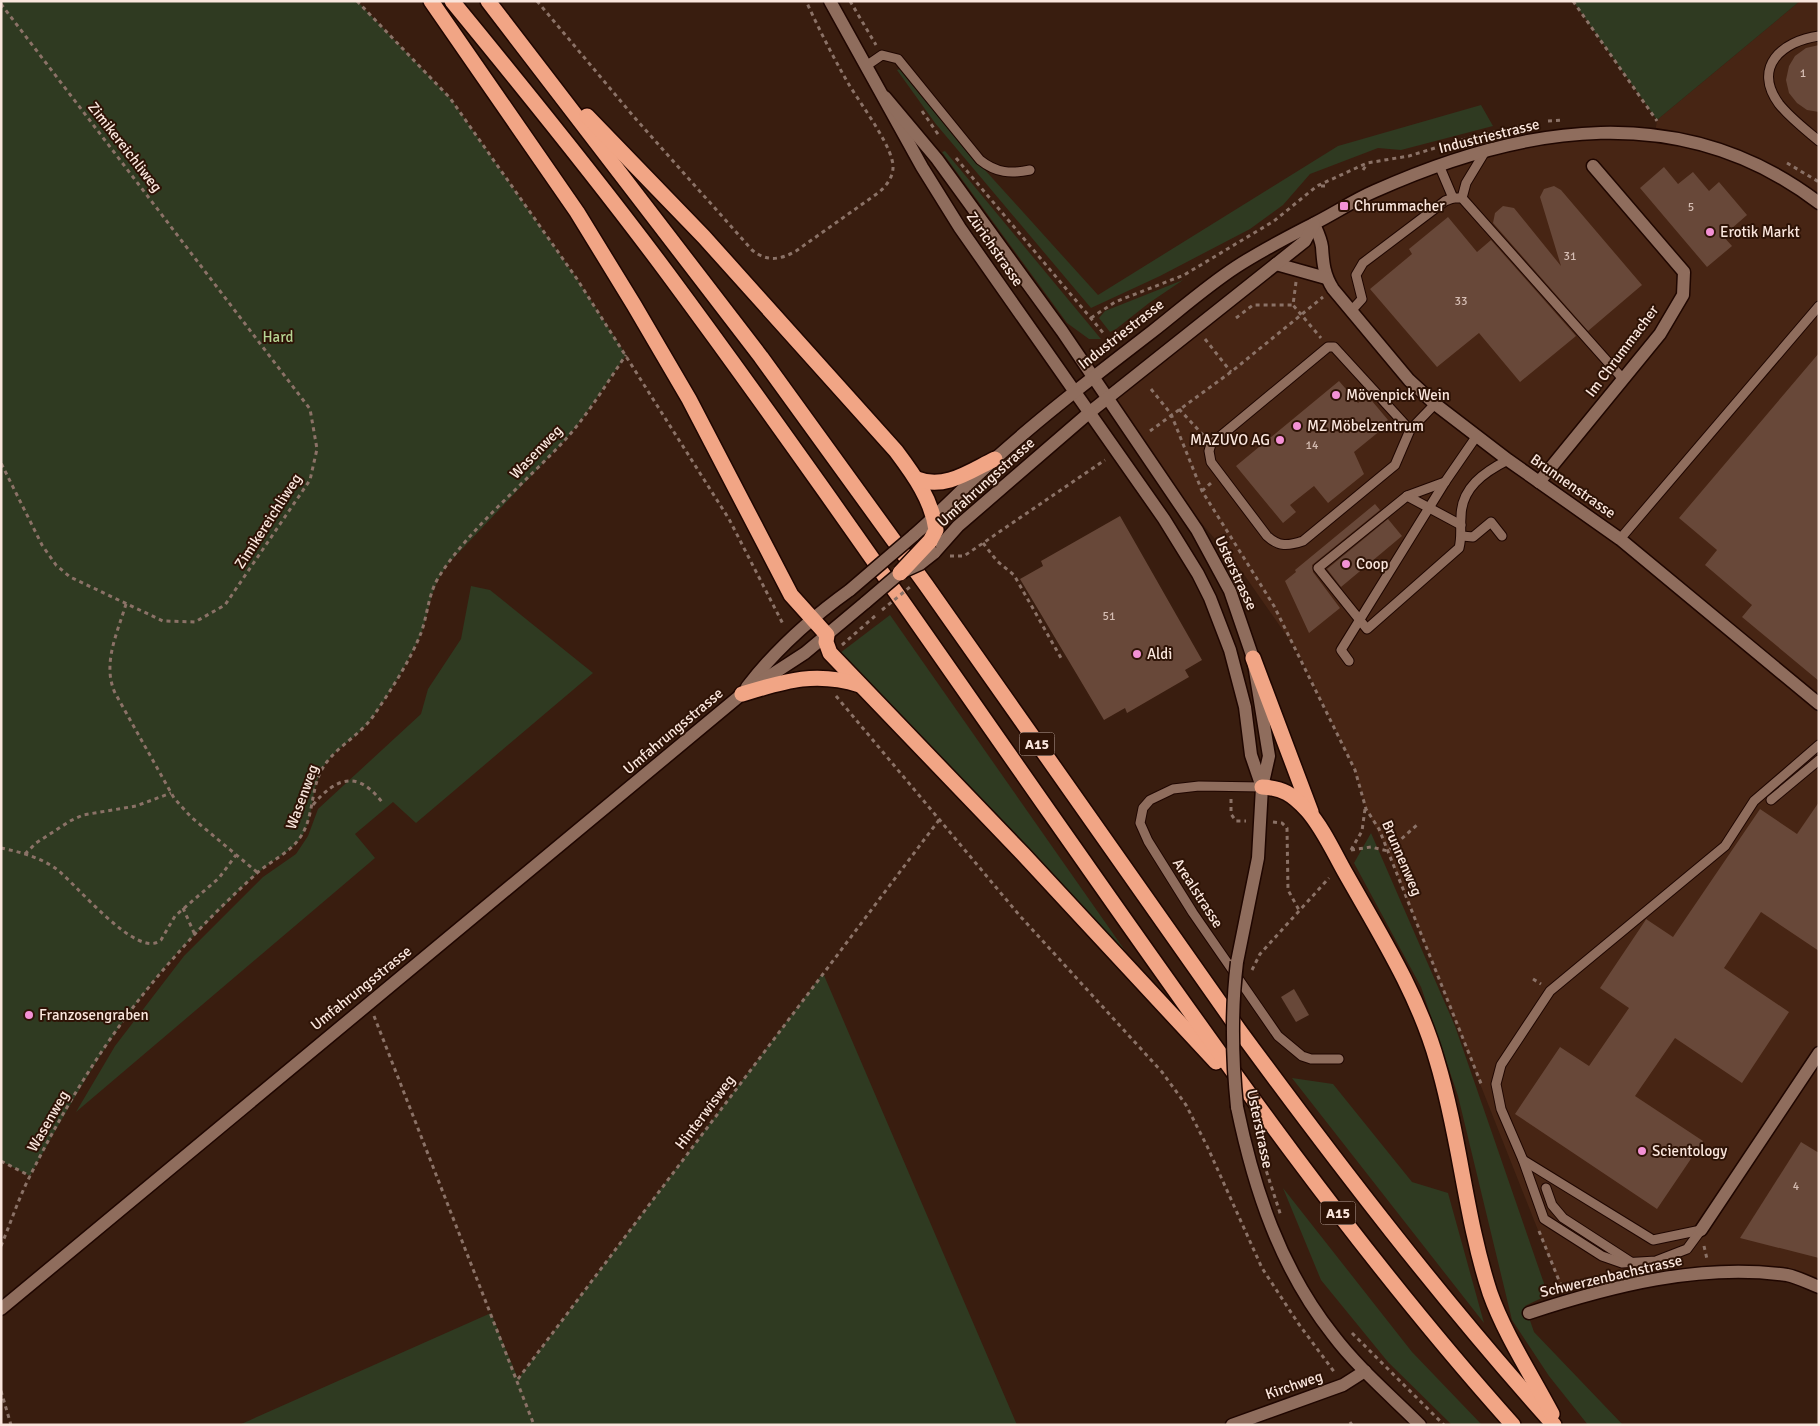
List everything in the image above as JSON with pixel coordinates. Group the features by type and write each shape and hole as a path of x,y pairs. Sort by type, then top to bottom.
{"highway":[{"path":"431,1 577,212 634,305 690,400 791,595 828,635 826,642 830,653 1030,861 1255,1104"},
{"name":"A15","path":"452,1 573,150 669,276 906,605 1255,1104 1380,1268 1513,1425"},
{"name":"A15","path":"488,1 528,56 690,261 767,365 926,585 1233,1022 1290,1099 1426,1276 1482,1344 1554,1425"},
{"path":"528,56 704,237 896,451 917,479 934,517 936,551 900,573"},
{"path":"917,479 930,483 942,483 995,459"},
{"path":"1253,658 1313,818 1388,949 1427,1028 1442,1078 1476,1241 1491,1294 1507,1332 1558,1425"},
{"path":"742,694 787,681 810,677 836,679 861,685"},
{"path":"1262,787 1278,788 1285,791 1313,818"}],"main road":[{"name":"Zürichstrasse","path":"830,1 922,167 960,228 1090,412"},
{"name":"Zürichstrasse","path":"884,97 937,159 1062,331 1106,399"},
{"name":"Industriestrasse","path":"1075,391 1234,268 1298,229 1314,224 1375,191 1439,165 1486,150 1547,137 1610,132 1656,134 1708,145 1740,156 1794,186 1819,203"},
{"name":"Im Chrummacher","path":"1539,482 1660,334 1683,295 1684,272 1593,166"},
{"name":"Industriestrasse","path":"1106,399 1305,241 1314,224"},
{"name":"Brunnenstrasse","path":"1314,224 1322,245 1321,258 1326,278 1333,289 1409,380 1476,437 1620,539 1819,704"},
{"path":"1276,264 1326,278"},
{"name":"Umfahrungsstrasse","path":"742,694 765,663 813,617 850,590 913,536 995,459 1075,391"},
{"name":"Umfahrungsstrasse","path":"936,551 958,526 1106,399"},
{"name":"Usterstrasse","path":"1106,399 1197,530 1215,561 1235,603 1253,658 1269,756 1262,787 1258,858 1237,962 1232,1022 1237,1107 1251,1168 1270,1225 1288,1265 1315,1311 1365,1371 1420,1425"},
{"name":"Usterstrasse","path":"1090,412 1181,545 1210,598 1237,672 1245,707 1251,755 1262,787"},
{"name":"Umfahrungsstrasse","path":"1,1309 369,1001 581,829 742,694 805,653 900,573"},
{"path":"1701,1230 1819,1053"},
{"name":"Schwerzenbachstrasse","path":"1529,1313 1566,1300 1660,1278 1709,1272 1788,1275 1819,1286"},
{"name":"Kirchweg","path":"1232,1425 1343,1385 1365,1371"}],"lane":[{"path":"1819,36 1792,43 1773,60 1769,70 1771,88 1780,106 1819,141"},
{"path":"866,66 882,56 898,59 984,163 998,171 1030,170"},
{"path":"1351,311 1362,299 1356,275 1363,263 1445,201 1458,198 1486,150"},
{"path":"1439,165 1458,198 1623,379"},
{"path":"1620,539 1819,306"},
{"path":"1410,430 1334,347 1328,346 1212,444 1209,451 1211,462 1267,536 1275,543 1284,545 1303,540 1395,465 1410,430 1435,404"},
{"path":"1349,661 1341,650 1445,482 1476,437"},
{"path":"1445,482 1407,496 1318,568 1367,629 1459,548 1462,536 1462,507 1467,493 1476,480 1488,470 1508,460"},
{"path":"1407,496 1461,525"},
{"path":"1462,536 1473,537 1490,522 1502,536"},
{"path":"1701,1230 1687,1248 1656,1261 1633,1264 1622,1263 1602,1256 1544,1219 1523,1160 1501,1109 1496,1084 1501,1065 1550,991 1725,846 1754,801 1819,745"},
{"path":"1771,800 1819,760"},
{"name":"Arealstrasse","path":"1262,787 1199,786 1173,788 1150,800 1143,808 1140,823 1148,841 1193,913 1278,1036 1302,1056 1311,1059 1339,1058"},
{"path":"1523,1160 1653,1240 1701,1230"},
{"path":"1546,1188 1552,1205 1563,1218 1633,1264"}],"path":[{"path":"357,1 450,98 577,279 729,520 790,639"},
{"path":"537,1 634,117 752,250 770,259 784,258 796,252 871,199 884,188 893,171 892,160 887,148 847,82 806,1"},
{"path":"1573,1 1657,120 1656,134"},
{"name":"Zimikereichliweg","path":"1,4 310,409 316,449 310,480 225,605 195,622 163,621 82,584 56,565 42,545 1,463"},
{"path":"1091,318 1115,302 1184,275 1274,221 1317,186 1367,163 1363,170"},
{"path":"1317,186 1329,186"},
{"path":"1044,262 1105,335"},
{"path":"1150,431 1230,372 1333,289"},
{"path":"1236,318 1253,305 1293,305"},
{"path":"1301,314 1328,346"},
{"path":"1196,327 1230,372"},
{"name":"Wasenweg","path":"1,1246 30,1176 68,1108 106,1046 140,998 178,951 258,873 294,847 306,827 313,805 316,784 325,764 367,724 414,648 439,576 456,552 571,433 626,356"},
{"name":"Brunnenweg","path":"1151,389 1171,414 1202,491 1274,606 1355,770 1366,809 1379,829 1485,1092"},
{"path":"1180,409 1212,444"},
{"path":"936,551 950,556 964,556 1105,460"},
{"path":"1202,491 1212,482"},
{"path":"983,543 997,561 1014,575 1061,658"},
{"path":"126,604 109,661 110,681 171,793 191,817 258,873"},
{"path":"833,693 1020,916 1162,1072 1186,1106 1207,1146 1262,1268 1343,1385"},
{"path":"313,805 331,787 344,781 356,781 366,784 373,789 382,802"},
{"path":"25,854 36,842 83,815 136,806 171,793"},
{"path":"1366,809 1362,832 1351,850 1371,847 1388,851 1418,824"},
{"name":"Hinterwisweg","path":"518,1380 939,820"},
{"path":"1282,823 1287,828 1288,890 1299,910"},
{"path":"1,848 25,854 56,869 110,920 138,940 149,943 158,942 167,925 183,908 219,878 236,855"},
{"path":"1251,973 1260,954 1329,878"},
{"path":"183,908 195,935"},
{"path":"369,1001 385,1049 518,1380 534,1425"},
{"name":"Usterstrasse","path":"1255,1104 1259,1144 1282,1216"},
{"path":"1,1161 30,1176"},
{"path":"1538,1230 1566,1300"},
{"path":"1701,1230 1709,1272"},
{"path":"1346,1327 1444,1425"},
{"path":"1,1391 11,1425"}],"shaded area":[{"path":"1800,1 1819,1 1819,1287 1788,1275 1709,1271 1566,1301 1388,851 1366,809 1355,770 1298,652 1238,566 1156,470 1106,399 1220,308 1314,224 1344,206 1502,146 1655,134 1657,120"}],"green space":[{"name":"Hard","path":"1,1 357,1 450,98 577,279 626,355 583,418 564,441 448,564 437,582 417,644 390,692 363,729 336,752 324,766 317,782 308,823 300,839 249,881 183,946 156,978 98,1060 30,1176 1,1161"},
{"path":"1573,1 1800,1 1657,120"},
{"path":"902,68 984,169 1098,295 1338,146 1481,105 1493,126 1401,150 1378,148 1310,174 1283,205 1250,229 1160,276 1091,308 935,123 897,70"},
{"path":"945,151 1101,339 1089,339 1067,323 942,152"},
{"path":"1183,280 1110,332 1099,318 1105,311"},
{"path":"471,586 490,590 593,673 416,823 393,802 355,834 375,858 76,1112 115,1046 184,956 263,877 296,854 308,836 318,809 421,714 428,689 461,639"},
{"path":"890,615 1126,952 840,653"},
{"path":"1371,833 1455,1026 1548,1295 1525,1306 1534,1332 1623,1425 1588,1425 1549,1376 1512,1320 1458,1096 1421,987 1354,863"},
{"path":"823,973 1017,1425 239,1425 491,1313 518,1379"},
{"path":"1292,1078 1333,1084 1412,1182 1448,1193 1484,1323"},
{"path":"1283,1188 1412,1352 1482,1425 1452,1425 1388,1362 1321,1280"}],"building":[{"path":"1819,45 1819,112 1807,110 1797,103 1789,93 1786,80 1789,66 1795,56 1806,48"},
{"path":"1664,167 1678,184 1693,172 1709,191 1719,182 1747,215 1723,236 1732,246 1707,267 1640,188"},
{"path":"1554,186 1561,190 1642,285 1588,331 1493,223 1495,213 1503,206 1514,208 1561,266 1540,197 1544,189"},
{"path":"1448,217 1477,252 1491,240 1576,336 1520,382 1479,333 1437,367 1370,289 1412,254 1409,249"},
{"path":"1819,353 1819,681 1742,617 1752,605 1705,565 1717,550 1679,518"},
{"path":"1339,381 1358,403 1367,395 1388,420 1379,428 1381,430 1354,452 1364,474 1328,503 1314,486 1290,505 1296,512 1283,523 1236,466"},
{"path":"1375,504 1380,510 1312,565 1313,572 1340,608 1309,633 1285,581 1296,572 1295,570"},
{"path":"1120,516 1202,660 1185,670 1189,677 1127,713 1125,708 1104,720 1020,579 1043,566 1041,561"},
{"path":"1388,519 1402,536 1341,587 1327,569"},
{"path":"1819,802 1819,951 1761,912 1724,968 1789,1012 1742,1083 1675,1038 1635,1096 1703,1141 1657,1209 1515,1114 1560,1047 1589,1066 1629,1008 1600,988 1646,919 1673,937 1760,809 1797,834"},
{"path":"1294,989 1309,1015 1296,1022 1281,997"},
{"path":"1801,1142 1819,1153 1819,1258 1740,1238"}],"place":[{"name":"Chrummacher","path":"1344,206"},
{"name":"Erotik Markt","path":"1710,232"},
{"name":"Mövenpick Wein","path":"1336,395"},
{"name":"MZ Möbelzentrum","path":"1297,426"},
{"name":"MAZUVO AG","path":"1280,440"},
{"name":"Coop","path":"1346,564"},
{"name":"Aldi","path":"1137,654"},
{"name":"Franzosengraben","path":"29,1015"},
{"name":"Scientology","path":"1642,1151"}]}
